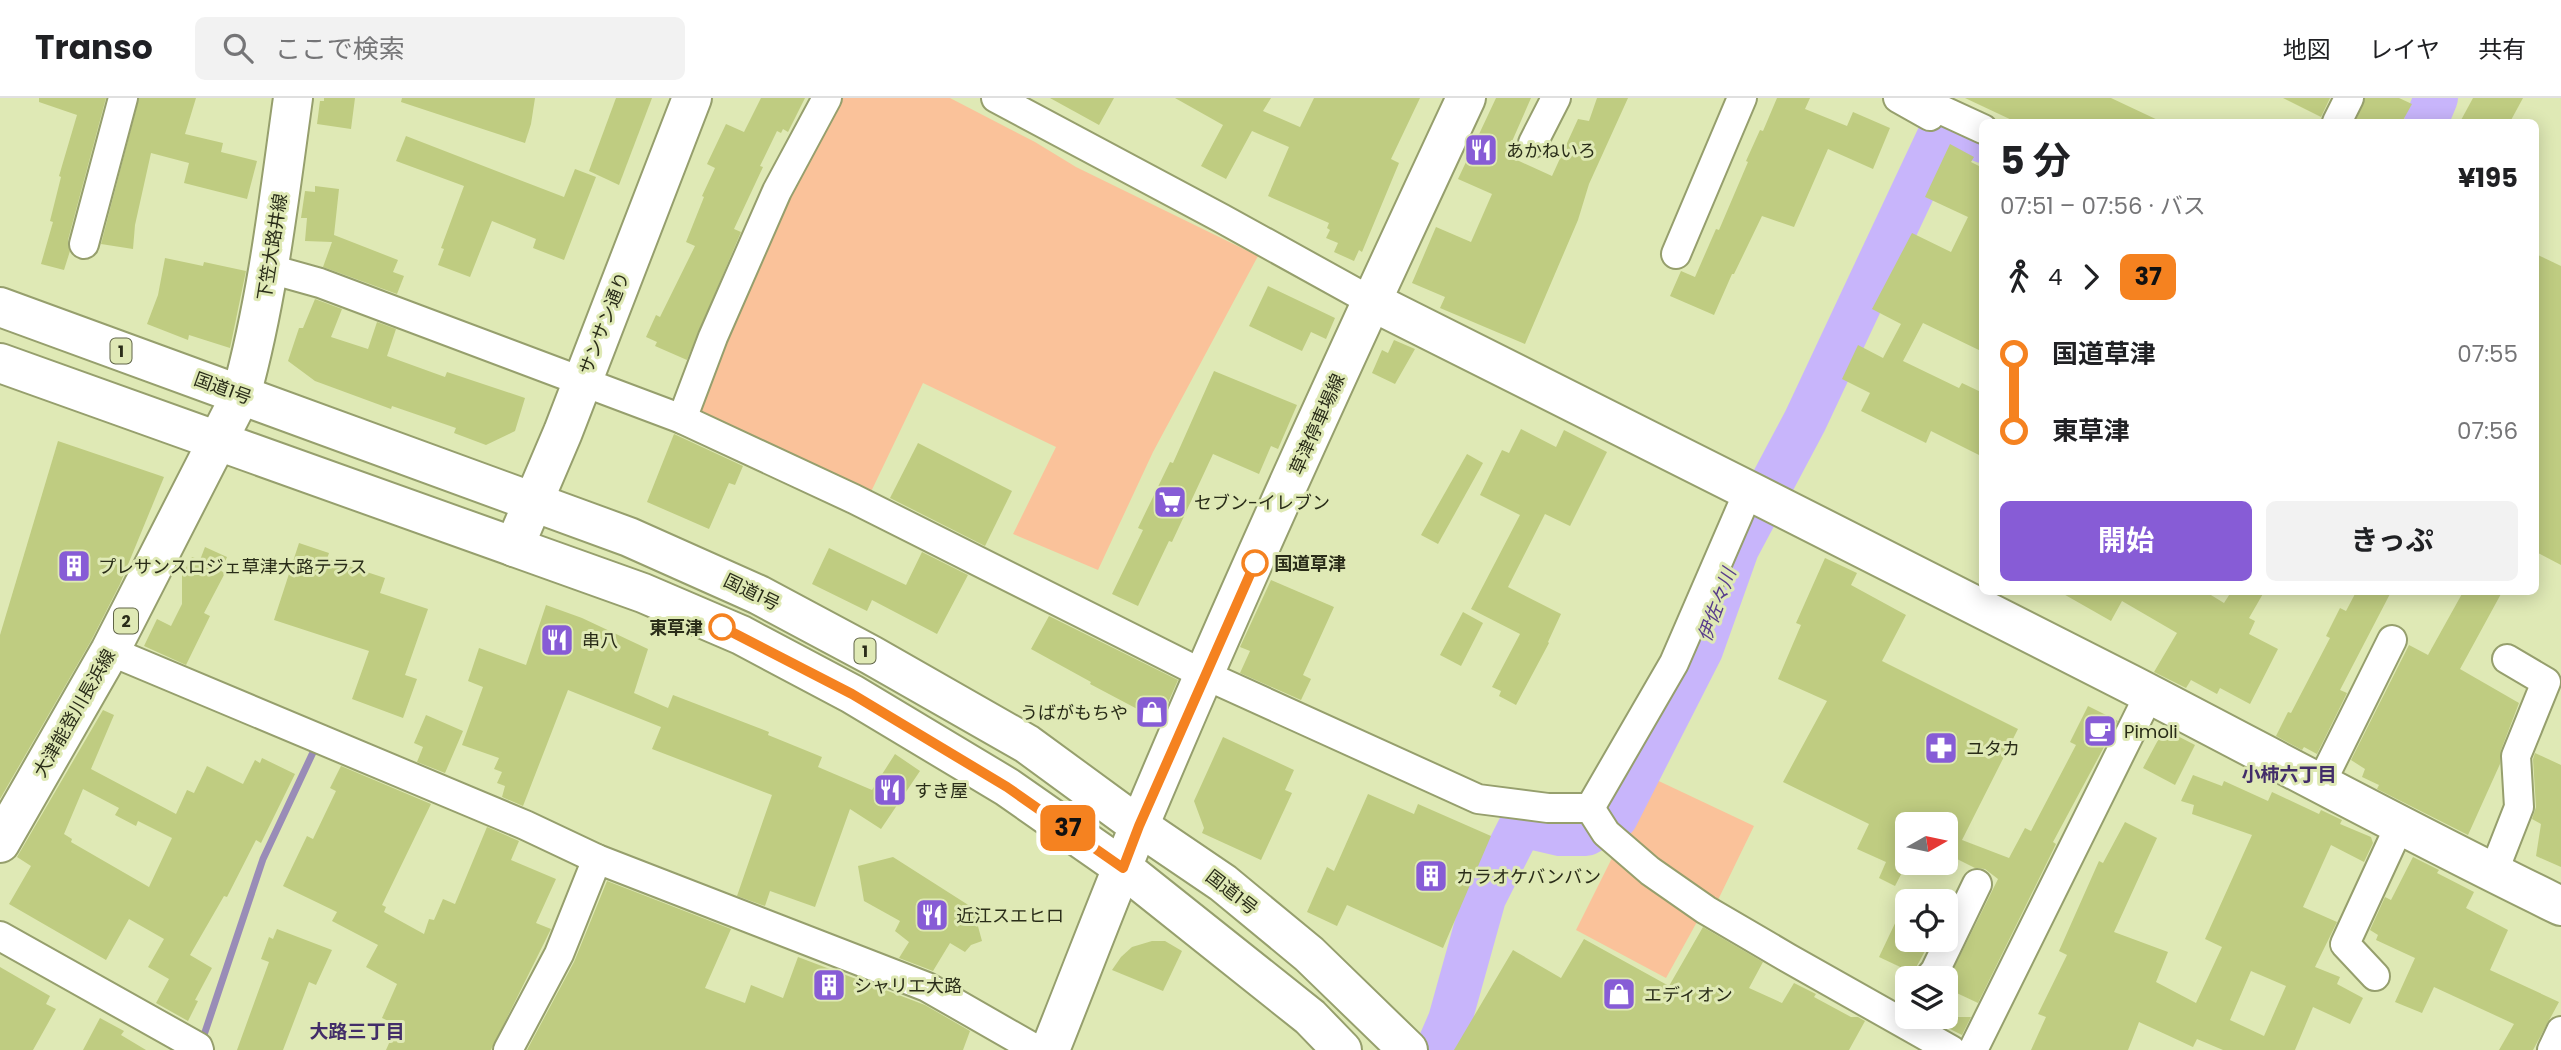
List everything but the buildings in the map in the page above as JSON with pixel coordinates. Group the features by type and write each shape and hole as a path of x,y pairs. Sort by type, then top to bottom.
{"main road":[{"name":"下笠大路井線","path":"241,395 257,337 270,270 293,98"},
{"name":"サンサン通り","path":"514,547 563,432 692,98"},
{"name":"草津停車場線","path":"1050,1050 1139,826 1205,674 1371,301 1466,98"},
{"path":"1371,301 1759,495 2399,827 2561,906"},
{"name":"国道1号","path":"0,307 629,537 759,594 1027,744 1223,883 1298,945 1408,1050"},
{"path":"0,363 643,593 741,635 852,694 1007,787 1123,868 1310,1017 1342,1050"},
{"name":"大津能登川長浜線","path":"0,843 110,651 241,395"}],"street":[{"path":"84,244 123,98"},
{"path":"682,419 713,337 777,191 827,98"},
{"path":"996,98 1371,301"},
{"path":"1533,143 1556,98"},
{"path":"1676,254 1742,98"},
{"path":"1898,98 1930,116 1933,106 1979,127"},
{"path":"2338,119 2349,98"},
{"path":"270,270 320,283 682,419 855,499 1205,674 1478,799 1548,808 1591,809"},
{"path":"1591,809 1674,663 1759,495"},
{"path":"2320,785 2392,640"},
{"path":"110,651 525,825 597,859 927,987 1037,1050"},
{"path":"2491,872 2519,807 2516,756 2546,682 2507,659"},
{"path":"1973,1050 2149,695"},
{"path":"1591,809 1606,833 1650,871 1706,910 1788,958 1895,1008"},
{"path":"2375,976 2345,944 2399,827"},
{"path":"508,1050 559,954 597,859"},
{"path":"1937,966 1978,884"},
{"path":"0,936 198,1047 199,1050"},
{"path":"1925,1029 1951,1050"},
{"path":"2552,1050 2561,1031"}],"shaded area":[{"path":"838,98 950,98 1035,142 1076,167 1258,256 1153,452 1098,570 1013,534 1056,447 923,383 868,498 693,413 740,297"},
{"path":"1646,775 1754,826 1716,904 1616,827 1627,813"},
{"path":"1613,856 1698,920 1666,978 1576,930"}],"waterway":[{"name":"伊佐々川","path":"2427,119 2436,98"},
{"name":"伊佐々川","path":"1437,1050 1450,1020 1484,898 1521,825 1560,834 1586,834 1616,817 1701,650 1737,549 1805,421 1945,123 1979,139"},
{"path":"204,1035 263,859 316,746"}],"bus line":[{"name":"37","path":"722,627 852,694 1007,787 1123,868 1255,563"}],"place":[{"name":"あかねいろ","path":"1481,150"},
{"name":"セブン-イレブン","path":"1170,502"},
{"name":"国道草津","path":"1255,563"},
{"name":"プレサンスロジェ草津大路テラス","path":"74,566"},
{"name":"東草津","path":"722,627"},
{"name":"串八","path":"557,640"},
{"name":"うばがもちや","path":"1152,712"},
{"name":"Pimoli","path":"2100,731"},
{"name":"ユタカ","path":"1941,748"},
{"name":"すき屋","path":"890,790"},
{"name":"カラオケバンバン","path":"1431,876"},
{"name":"近江スエヒロ","path":"932,915"},
{"name":"シャリエ大路","path":"829,985"},
{"name":"エディオン","path":"1619,994"}],"district":[{"name":"小柿六丁目","path":"2289,774"},
{"name":"大路三丁目","path":"357,1031"}]}
